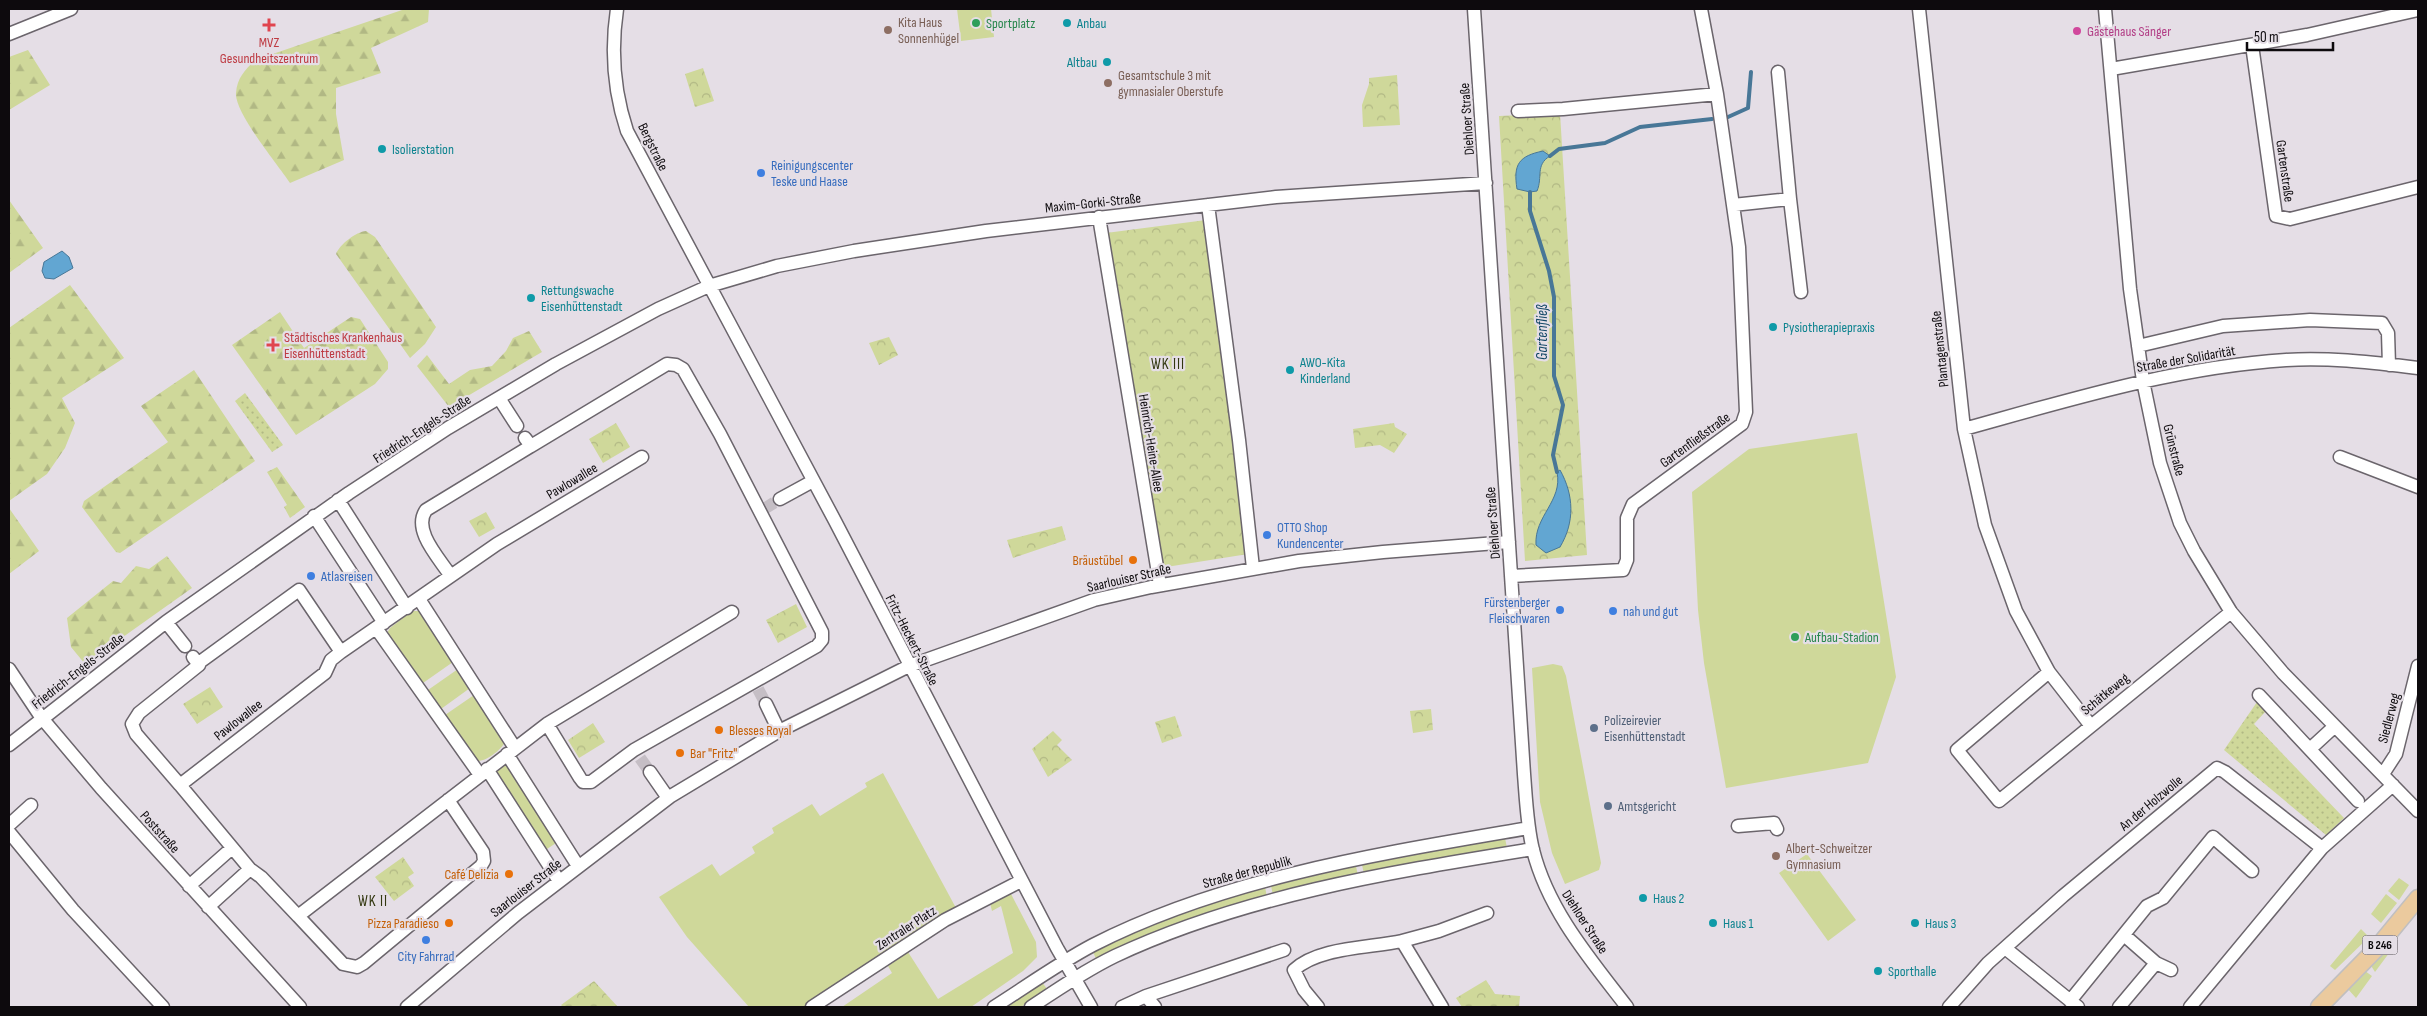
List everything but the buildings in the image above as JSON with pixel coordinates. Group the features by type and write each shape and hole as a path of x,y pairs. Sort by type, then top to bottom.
{"main road":[{"name":"B 246","path":"2319,1007 2386,939 2418,898"},
{"name":"B 246","path":"2328,1007 2338,988"}],"street":[{"path":"9,34 71,9"},
{"name":"Bergstraße","path":"617,9 614,37 615,68 622,116 645,166 709,286"},
{"name":"Diehloer Straße","path":"1474,9 1529,828 1542,878 1557,910 1627,1007"},
{"name":"Gartenfließstraße","path":"1511,576 1622,570 1627,560 1627,518 1633,504 1742,424 1746,412 1739,246 1717,94 1701,9"},
{"name":"Plantagenstraße","path":"1919,9 1964,429 1985,525 2016,610 2049,672 2091,726"},
{"name":"Grünstraße","path":"2105,9 2130,289 2142,381 2160,463 2180,523 2194,551 2231,612 2283,672 2418,811"},
{"path":"2111,69 2252,45 2418,10"},
{"name":"Gartenstraße","path":"2252,45 2276,216 2290,219 2418,187"},
{"path":"1778,72 1801,292"},
{"path":"1518,111 1564,109 1717,94"},
{"name":"Maxim-Gorki-Straße","path":"709,286 777,266 854,251 986,230 1276,197 1486,183"},
{"path":"1733,206 1790,199"},
{"path":"1208,205 1239,440 1253,568"},
{"name":"Heinrich-Heine-Allee","path":"1099,217 1160,585"},
{"name":"Friedrich-Engels-Straße","path":"9,745 41,717 166,622 338,500 499,398 594,343 682,297 709,286"},
{"name":"Fritz-Heckert-Straße","path":"709,286 813,481 1021,881 1091,1007"},
{"path":"2138,346 2222,326 2310,320 2382,323 2388,333 2389,365"},
{"name":"Straße der Solidarität","path":"1964,429 2142,381 2213,368 2287,359 2357,361 2418,368"},
{"path":"450,575 421,529 423,514 528,442 659,368 667,364 676,365 689,376 762,510 819,624 822,640 756,684 596,780 586,783 580,778 547,724"},
{"path":"499,398 517,426"},
{"name":"Pawlowallee","path":"180,785 324,673 331,660 341,652 407,608 450,575 505,539 642,457"},
{"path":"2340,457 2418,487"},
{"path":"780,499 813,481"},
{"path":"338,500 407,608"},
{"path":"314,516 380,626 559,881"},
{"name":"Saarlouiser Straße","path":"407,1007 463,958 559,881 668,798 721,764 779,731 908,666 1094,600 1160,585 1253,568 1383,552 1509,542"},
{"path":"341,652 299,590 200,662 196,661 138,713 132,724 136,734 250,869 261,877 343,964 357,966 364,963 481,866 484,861 483,852 448,800"},
{"path":"419,599 578,866"},
{"path":"298,916 547,724 732,612"},
{"name":"Schätkeweg","path":"2049,672 1957,750 1999,801 2231,612"},
{"path":"166,622 185,646"},
{"name":"Siedlerweg","path":"2383,774 2396,754 2418,666"},
{"name":"Poststraße","path":"9,669 41,717 292,1005"},
{"path":"2259,694 2358,801"},
{"path":"766,704 779,731"},
{"path":"2310,750 2335,726"},
{"name":"An der Holzwolle","path":"1949,1007 1988,962 2217,768 2225,772 2322,848"},
{"path":"650,772 668,798"},
{"path":"2190,1007 2322,848 2393,785"},
{"path":"9,825 31,805"},
{"path":"1738,826 1774,823 1777,829"},
{"name":"Straße der Republik","path":"994,1007 1064,961 1155,917 1266,881 1358,860 1529,828"},
{"path":"9,832 73,910 163,1007"},
{"path":"2005,948 2074,1004 2147,906 2163,898 2213,837 2252,871"},
{"path":"189,886 232,848"},
{"path":"1031,1007 1074,978 1114,957 1156,938 1210,918 1367,879 1533,849"},
{"path":"208,907 250,869"},
{"name":"Zentraler Platz","path":"812,1007 952,916 1021,881"},
{"path":"1318,1007 1304,990 1294,970 1304,961 1330,954 1402,941 1439,931 1487,913"},
{"path":"2124,935 2156,963 2171,970"},
{"path":"1402,941 1442,1007"},
{"path":"1122,1007 1146,996 1284,950"},
{"path":"2120,1007 2156,963"},
{"path":"1146,996 1155,1007"}],"green space":[{"path":"405,9 429,9 428,22 371,48 381,73 336,88 336,114 344,160 290,183 249,125 237,102 236,93 242,75 255,60"},
{"name":"Sportplatz","path":"957,9 991,9 994,37 961,41"},
{"path":"28,50 50,85 9,110 9,57"},
{"path":"703,68 714,101 695,107 685,74"},
{"path":"1397,75 1400,125 1363,127 1362,105 1369,84 1369,78"},
{"path":"1560,113 1587,555 1525,561 1499,116"},
{"path":"9,200 43,248 9,273"},
{"path":"1206,220 1248,554 1160,568 1106,233"},
{"path":"366,231 375,237 436,327 425,344 410,358 336,254 349,239"},
{"path":"70,285 124,358 62,398 75,423 65,448 47,474 9,501 9,328"},
{"path":"280,312 304,348 351,317 360,319 388,362 388,369 375,384 296,435 232,345"},
{"path":"529,331 542,352 449,407 417,366 427,355 449,384 470,370 492,366 506,351 513,338"},
{"path":"889,337 898,355 879,365 869,343"},
{"path":"194,370 255,461 120,553 116,552 82,507 84,501 168,442 141,406"},
{"path":"245,393 283,445 272,452 235,401"},
{"path":"616,423 630,447 603,463 589,439"},
{"path":"1394,423 1395,427 1407,434 1394,453 1380,445 1355,448 1353,429"},
{"name":"Aufbau-Stadion","path":"1857,433 1896,677 1868,763 1726,788 1704,663 1698,610 1692,492 1749,449"},
{"path":"277,467 305,507 290,518 284,507 287,505 267,472"},
{"path":"9,508 39,551 9,574"},
{"path":"486,512 495,528 479,537 469,521"},
{"path":"1062,526 1066,540 1013,558 1007,540"},
{"path":"167,556 192,588 85,664 71,647 67,618 113,581 121,583 136,566 149,569"},
{"path":"796,604 807,627 778,643 766,620"},
{"path":"412,611 420,611 506,741 497,752 484,760 476,761 387,633 390,628","holes":["453,662 458,669 428,690 423,683","470,688 474,695 445,715 441,709"]},
{"path":"1553,664 1562,666 1566,676 1601,863 1599,870 1565,884 1552,853 1540,802 1532,668"},
{"path":"210,687 223,707 197,724 183,704"},
{"path":"2257,702 2266,711 2254,724 2344,818 2326,835 2224,750"},
{"path":"1431,709 1433,730 1413,733 1410,711"},
{"path":"1175,716 1182,736 1162,743 1155,722"},
{"path":"593,723 605,742 579,758 568,740"},
{"path":"1053,731 1062,740 1057,745 1072,760 1048,777 1032,749"},
{"path":"507,764 559,841 544,851 497,776 497,771"},
{"path":"883,773 956,908 803,1007 749,1007 687,937 659,897 712,864 720,876 755,853 752,847 774,833 772,828 812,804 820,816 867,787 865,783"},
{"path":"1505,838 1507,848 1364,874 1362,865"},
{"path":"1807,854 1856,920 1828,941 1779,873"},
{"path":"403,857 414,873 408,877 414,886 394,901 375,877"},
{"path":"1356,866 1358,876 1273,895 1271,886"},
{"path":"2399,878 2409,885 2399,900 2388,891"},
{"path":"1265,887 1267,897 1097,961 1093,952 1178,916"},
{"path":"1010,892 1036,942 1037,957 1023,971 971,1007 842,1007 892,973 888,966 908,952 938,999 1013,953 1001,906 992,911 990,903"},
{"path":"2386,894 2397,903 2381,923 2371,914"},
{"path":"2361,929 2369,937 2335,970 2330,966"},
{"path":"2395,937 2398,941 2375,972 2370,964"},
{"path":"2365,971 2372,976 2356,998 2347,988"},
{"path":"1486,980 1495,994 1520,996 1519,1007 1462,1007 1456,998"},
{"path":"594,981 618,1007 563,1007 561,1005"},
{"path":"1042,982 1047,989 1021,1007 1004,1007"}],"water":[{"path":"1543,151 1550,156 1542,163 1537,191 1530,192 1517,189 1516,173 1520,162 1528,156"},
{"path":"62,251 69,257 73,268 54,279 45,278 42,271 44,262"},
{"path":"1560,470 1568,489 1571,508 1570,518 1565,538 1560,547 1546,553 1536,545 1537,535 1539,525 1556,492 1557,472"}],"waterway":[{"name":"Gartenfließ","path":"1728,117 1748,108 1751,72"},
{"name":"Gartenfließ","path":"1550,156 1559,149 1605,143 1640,127 1712,119"},
{"name":"Gartenfließ","path":"1530,192 1530,211 1549,271 1554,297 1554,376 1563,405 1553,455 1557,472"}],"tunnel":[{"path":"764,509 780,499"},
{"path":"758,689 766,704"},
{"path":"640,758 650,772"}],"place":[{"name":"Sportplatz","path":"976,23"},
{"name":"Anbau","path":"1067,23"},
{"name":"MVZ Gesundheitszentrum","path":"269,25"},
{"name":"Kita Haus Sonnenhügel","path":"888,30"},
{"name":"Gästehaus Sänger","path":"2077,31"},
{"name":"Altbau","path":"1107,62"},
{"name":"Gesamtschule 3 mit gymnasialer Oberstufe","path":"1108,83"},
{"name":"Isolierstation","path":"382,149"},
{"name":"Reinigungscenter Teske und Haase","path":"761,173"},
{"name":"Rettungswache Eisenhüttenstadt","path":"531,298"},
{"name":"Pysiotherapiepraxis","path":"1773,327"},
{"name":"Städtisches Krankenhaus Eisenhüttenstadt","path":"273,345"},
{"name":"AWO-Kita Kinderland","path":"1290,370"},
{"name":"OTTO Shop Kundencenter","path":"1267,535"},
{"name":"Bräustübel","path":"1133,560"},
{"name":"Atlasreisen","path":"311,576"},
{"name":"Fürstenberger Fleischwaren","path":"1560,610"},
{"name":"nah und gut","path":"1613,611"},
{"name":"Aufbau-Stadion","path":"1795,637"},
{"name":"Polizeirevier Eisenhüttenstadt","path":"1594,728"},
{"name":"Blesses Royal","path":"719,730"},
{"name":"Bar \"Fritz\"","path":"680,753"},
{"name":"Amtsgericht","path":"1608,806"},
{"name":"Albert-Schweitzer Gymnasium","path":"1776,856"},
{"name":"Café Delizia","path":"509,874"},
{"name":"Haus 2","path":"1643,898"},
{"name":"Pizza Paradieso","path":"449,923"},
{"name":"Haus 1","path":"1713,923"},
{"name":"Haus 3","path":"1915,923"},
{"name":"City Fahrrad","path":"426,940"},
{"name":"Sporthalle","path":"1878,971"}],"district":[{"name":"WK III","path":"1168,364"},
{"name":"WK II","path":"373,901"}]}
